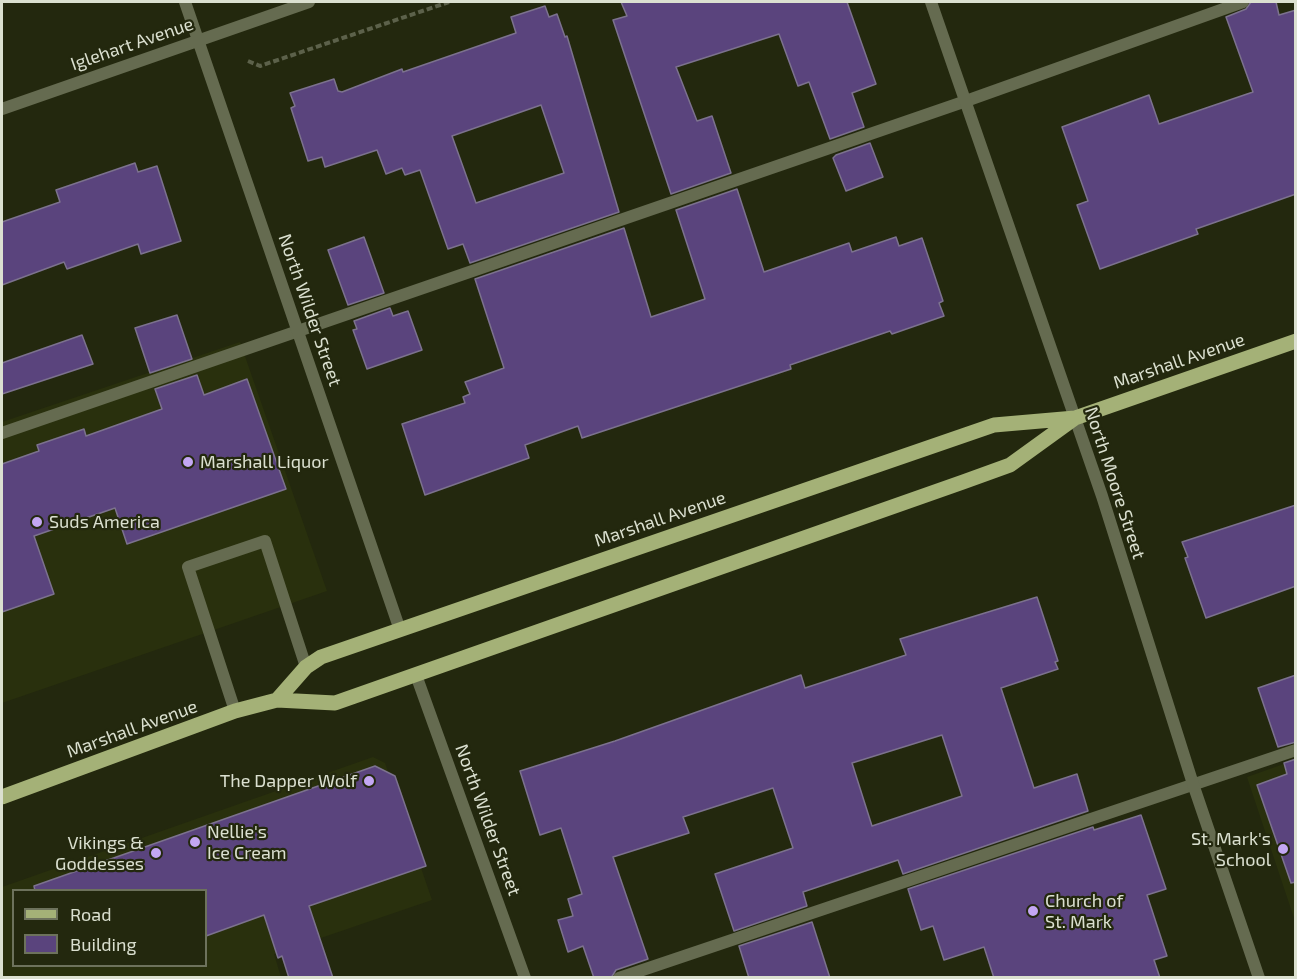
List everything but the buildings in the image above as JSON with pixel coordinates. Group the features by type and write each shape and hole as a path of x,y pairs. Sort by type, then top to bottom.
{"main road":[{"name":"Marshall Avenue","path":"277,700 306,667 321,657 994,424 1075,418 1296,341"},
{"name":"Marshall Avenue","path":"2,797 235,711 277,700 335,703 416,675 1010,465 1075,418"}],"street":[{"name":"North Wilder Street","path":"184,2 400,630"},
{"name":"Iglehart Avenue","path":"2,110 309,2"},
{"name":"North Moore Street","path":"931,2 1075,418 1193,784 1259,978"},
{"path":"2,433 966,101 1243,2"},
{"path":"235,711 188,567 265,541 306,667"},
{"name":"North Wilder Street","path":"416,675 525,978"},
{"path":"619,978 1296,750"}],"path":[{"path":"248,61 260,66 449,2"}],"shaded area":[{"path":"240,342 327,591 2,703 2,422"},
{"path":"373,757 385,763 432,900 274,954 281,977 2,978 2,887"},
{"name":"St. Mark's School","path":"1295,760 1295,921 1247,777"}],"place":[{"name":"Marshall Liquor","path":"188,462"},
{"name":"Suds America","path":"37,522"},
{"name":"The Dapper Wolf","path":"369,781"},
{"name":"Nellie's Ice Cream","path":"195,842"},
{"name":"St. Mark's School","path":"1283,849"},
{"name":"Vikings & Goddesses","path":"156,853"},
{"name":"Church of St. Mark","path":"1033,911"}]}
